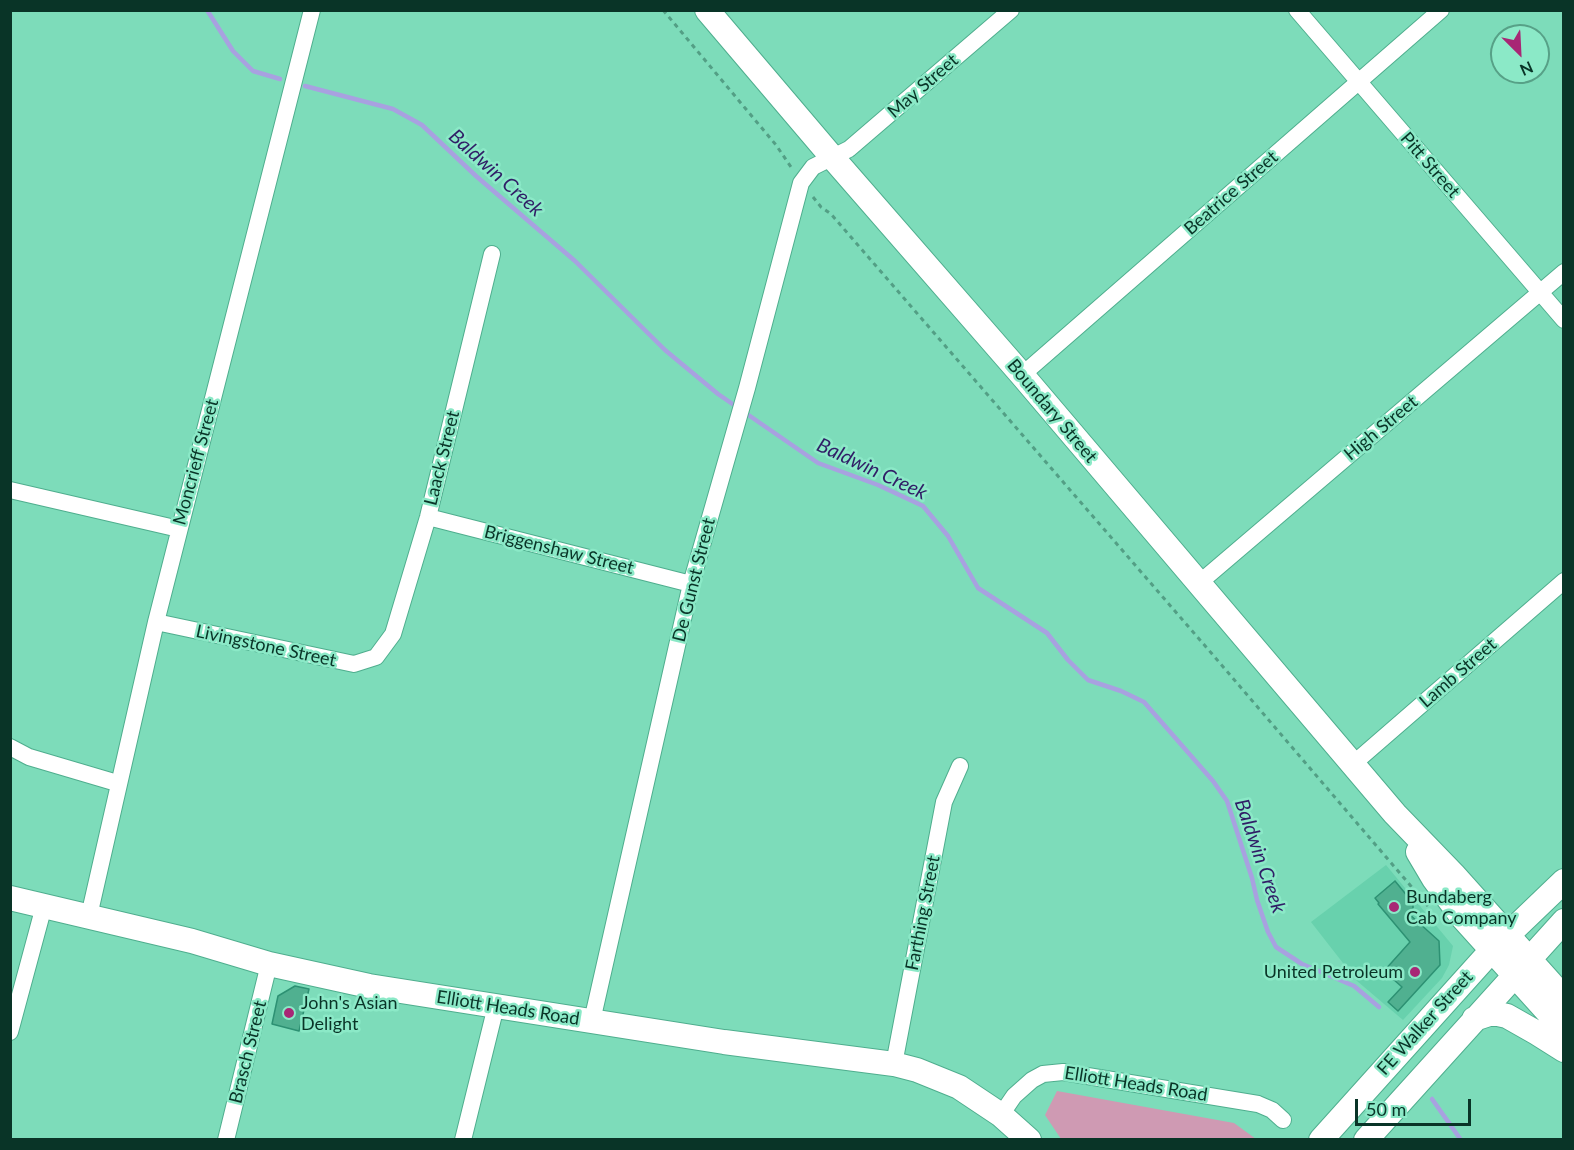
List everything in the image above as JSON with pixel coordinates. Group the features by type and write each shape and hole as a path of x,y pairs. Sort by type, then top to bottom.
{"street":[{"name":"Moncrieff Street","path":"88,916 156,622 312,10"},
{"name":"Boundary Street","path":"707,10 1353,764 1499,943 1522,967 1563,998"},
{"name":"May Street","path":"832,158 849,149 1011,10"},
{"name":"Pitt Street","path":"1297,10 1563,320"},
{"name":"Beatrice Street","path":"1022,375 1441,10"},
{"name":"De Gunst Street","path":"592,1021 691,584 747,388 797,194 806,175 813,167 832,158"},
{"name":"Laack Street","path":"376,657 393,634 428,517 492,254"},
{"name":"High Street","path":"1198,584 1563,272"},
{"path":"10,490 179,529"},
{"name":"Briggenshaw Street","path":"428,517 691,584"},
{"name":"Lamb Street","path":"1353,764 1563,581"},
{"name":"Livingstone Street","path":"156,622 354,664 376,657"},
{"path":"10,747 29,757 117,783"},
{"name":"Farthing Street","path":"894,1064 944,802 960,766"},
{"name":"FE Walker Street","path":"1321,1140 1499,943 1563,881"},
{"name":"Elliott Heads Road","path":"10,898 192,941 269,964 369,986 724,1042 894,1064 917,1070 959,1087 1001,1115 1029,1140"},
{"path":"10,1032 44,906"},
{"name":"FE Walker Street","path":"1366,1140 1563,921"},
{"name":"Brasch Street","path":"226,1140 269,964"},
{"name":"Boundary Street","path":"1522,967 1563,1030"},
{"path":"463,1140 496,1006"},
{"path":"1474,1019 1489,1014 1507,1016 1563,1050"},
{"name":"Elliott Heads Road","path":"1001,1115 1014,1096 1032,1080 1043,1074 1063,1072 1257,1104 1272,1110 1283,1120"}],"path":[{"path":"663,10 776,145 795,173"},
{"path":"808,190 1214,655 1429,907"}],"shaded area":[{"path":"1386,865 1453,946 1449,965 1442,978 1403,1020 1357,981 1311,922"},
{"path":"1057,1091 1234,1123 1256,1139 1061,1139 1045,1115"}],"building":[{"path":"1395,881 1413,903 1413,908 1408,913 1439,941 1440,965 1398,1011 1388,1002 1402,987 1384,971 1410,942 1375,898"},
{"name":"John's Asian Delight","path":"295,986 309,989 299,1031 272,1024 278,996"}],"waterway":[{"name":"Baldwin Creek","path":"207,10 233,51 253,71 280,79"},
{"name":"Baldwin Creek","path":"305,86 393,109 422,125 476,176 575,261 665,350 718,394 818,463 878,485 923,506 948,536 978,588 1047,633 1068,660 1088,680 1121,691 1144,702 1213,781 1227,801 1257,900 1276,947 1302,964 1354,986 1379,1007"},
{"name":"Baldwin Creek","path":"1432,1099 1461,1140"}],"place":[{"name":"Bundaberg Cab Company","path":"1394,907"},
{"name":"United Petroleum","path":"1415,972"},
{"name":"John's Asian Delight","path":"289,1013"}]}
